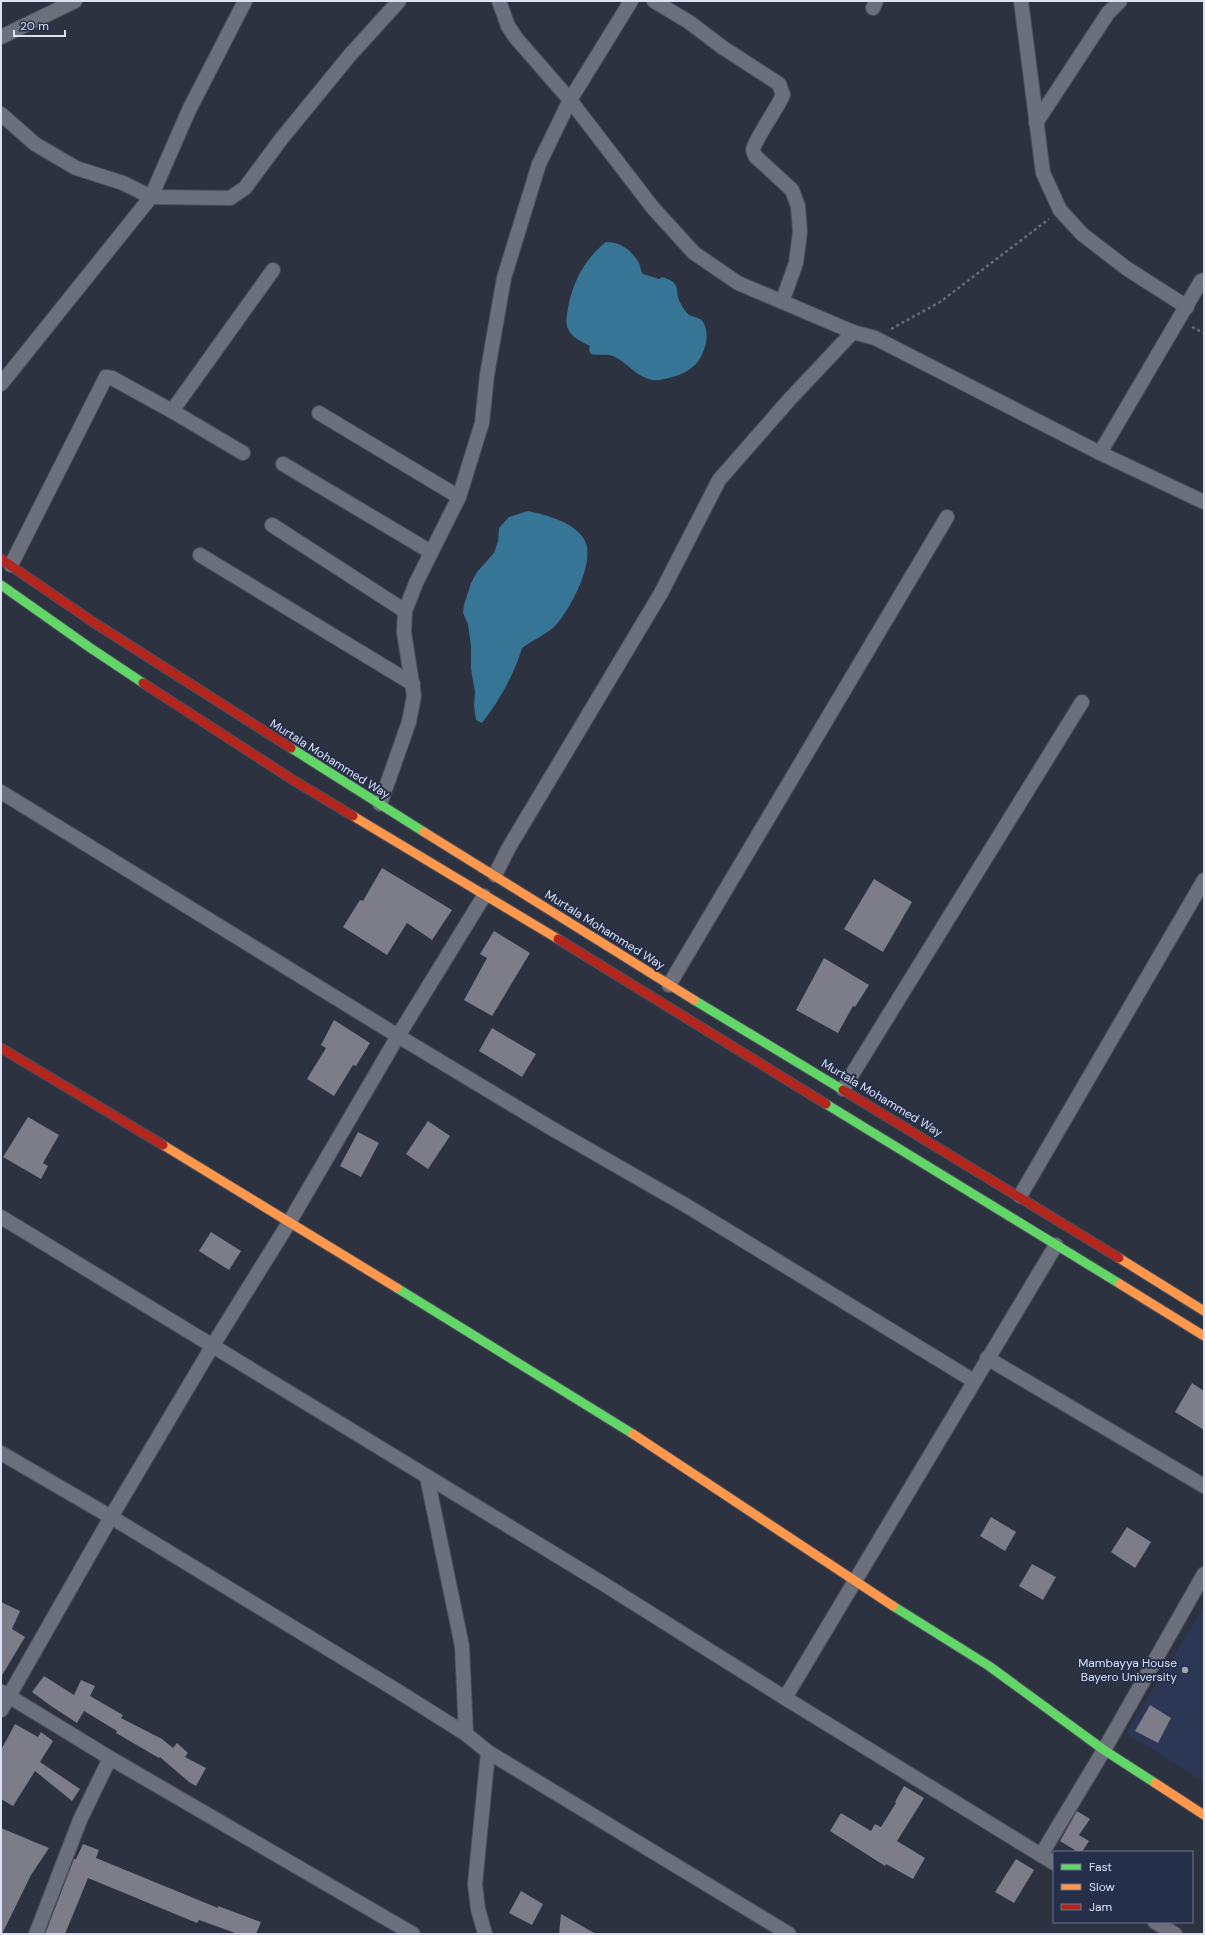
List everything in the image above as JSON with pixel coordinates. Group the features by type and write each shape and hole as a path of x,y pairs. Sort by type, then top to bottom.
{"main road":[{"name":"Murtala Mohammed Way","path":"6,562 100,626 380,804 669,984 1020,1196 1204,1311"},
{"path":"1,585 89,647 293,780 1204,1336"},
{"path":"1,1048 290,1221 625,1428 799,1543 853,1581 989,1666 1104,1750 1204,1815"}],"street":[{"path":"1,37 75,1"},
{"path":"1,384 151,197 189,110 245,1"},
{"path":"1,114 35,144 76,168 124,183 151,197 230,198 241,191 345,61 399,1"},
{"path":"499,1 508,26 516,38 570,100 653,208 694,253 738,283 853,332 875,338 1100,453 1204,502"},
{"path":"380,804 409,722 414,696 404,632 405,611 416,583 459,497 482,423 487,375 504,278 539,164 570,100 631,1"},
{"path":"654,1 689,22 722,47 778,84 781,90 783,95 775,113 759,136 753,150 755,156 792,190 798,206 800,232 796,263 782,302"},
{"path":"1021,1 1043,172 1060,210 1082,234 1126,268 1187,307"},
{"path":"1036,123 1108,13 1120,1"},
{"path":"172,411 273,270"},
{"path":"1100,453 1201,281 1204,280"},
{"path":"495,875 508,849 661,593 719,480 789,400 853,332"},
{"path":"6,562 106,377 112,378 172,411 243,453"},
{"path":"319,412 459,497"},
{"path":"283,464 431,552"},
{"path":"669,984 947,517"},
{"path":"272,525 405,611"},
{"path":"200,555 413,684"},
{"path":"843,1089 1082,702"},
{"path":"1,792 398,1036 551,1128 687,1206 974,1382"},
{"path":"1020,1196 1204,880"},
{"path":"1,1710 5,1694 213,1345 290,1221 398,1036 484,896"},
{"path":"1,1217 602,1583 785,1698 1053,1862"},
{"path":"785,1698 853,1581 1056,1245"},
{"path":"988,1358 1204,1486"},
{"path":"1,1453 111,1517 466,1734 488,1752 789,1934"},
{"path":"427,1477 462,1646 466,1734"},
{"path":"1041,1855 1104,1750 1204,1574"},
{"path":"5,1694 110,1758 413,1934"},
{"path":"485,1934 478,1909 475,1884 488,1752"},
{"path":"36,1934 80,1820 110,1758"},
{"path":"1157,1923 1176,1934"}],"path":[{"path":"875,338 940,302 1060,210"}],"shaded area":[{"path":"606,242 621,245 633,254 639,263 643,274 659,279 662,277 673,282 676,285 679,300 684,309 688,314 700,319 703,322 707,338 703,352 700,359 684,373 660,380 647,379 615,357 609,355 591,354 589,350 590,346 572,335 568,329 566,318 573,289 586,263"},
{"path":"528,511 559,520 574,528 584,539 587,548 587,559 580,584 568,609 555,626 522,648 515,668 505,687 482,723 476,720 474,706 475,692 471,669 471,646 468,624 463,613 464,605 471,583 477,572 494,553 498,541 499,528 509,517"},
{"name":"Mambayya House Bayero University","path":"1204,1607 1204,1782 1126,1733"}],"building":[{"path":"382,868 452,910 432,940 407,923 387,955 343,927 360,900 363,901"},
{"path":"874,879 912,902 883,952 844,929"},
{"path":"494,931 530,953 492,1016 464,1000 487,958 480,954"},
{"path":"824,958 869,985 855,1007 853,1006 838,1033 796,1010"},
{"path":"334,1020 370,1043 356,1066 353,1065 334,1096 307,1079 326,1048 321,1045"},
{"path":"492,1028 536,1054 522,1077 479,1051"},
{"path":"28,1117 59,1135 43,1163 48,1166 41,1179 3,1157"},
{"path":"428,1121 450,1136 428,1169 406,1154"},
{"path":"358,1132 379,1143 361,1177 340,1166"},
{"path":"211,1232 241,1251 229,1270 199,1251"},
{"path":"1192,1383 1204,1391 1204,1430 1175,1412"},
{"path":"991,1517 1016,1532 1005,1551 980,1536"},
{"path":"1127,1527 1151,1542 1135,1568 1111,1552"},
{"path":"1032,1564 1056,1577 1043,1600 1019,1586"},
{"path":"1,1602 20,1611 12,1629 25,1637 1,1677"},
{"path":"44,1676 74,1695 81,1680 95,1686 90,1696 123,1715 121,1718 162,1739 173,1748 177,1743 188,1753 185,1757 206,1768 196,1786 189,1782 160,1757 159,1758 116,1733 117,1731 84,1711 77,1723 51,1706 32,1692"},
{"path":"1150,1705 1171,1718 1158,1743 1135,1731"},
{"path":"15,1724 38,1737 41,1732 53,1741 40,1762 80,1789 72,1801 35,1771 13,1806 1,1799 1,1750"},
{"path":"904,1786 924,1798 897,1841 925,1858 913,1879 886,1864 885,1866 830,1831 841,1813 871,1831 875,1824 881,1827 896,1803 895,1802"},
{"path":"1077,1811 1090,1819 1079,1835 1089,1841 1083,1851 1076,1851 1060,1841"},
{"path":"1,1828 49,1848 31,1875 2,1934"},
{"path":"83,1844 99,1850 96,1858 218,1908 218,1906 261,1922 256,1934 238,1934 199,1920 197,1923 88,1878 65,1934 45,1934 74,1859 76,1859"},
{"path":"1016,1859 1034,1870 1014,1903 995,1892"},
{"path":"521,1891 543,1904 532,1925 509,1913"},
{"path":"561,1914 596,1934 559,1934"}],"traffic: fast":[{"path":"1,585 143,683"},
{"path":"291,748 424,832"},
{"path":"694,1000 843,1090"},
{"path":"826,1104 1120,1284"},
{"path":"397,1288 633,1434"},
{"path":"893,1606 989,1666 1104,1750 1155,1783"}],"traffic: slow":[{"path":"353,816 558,939"},
{"path":"424,832 694,1000"},
{"path":"163,1145 397,1288"},
{"path":"1119,1258 1204,1311"},
{"path":"1120,1284 1204,1336"},
{"path":"633,1434 893,1606"},
{"path":"1155,1783 1204,1815"}],"traffic: jam":[{"path":"1,559 93,622 291,748"},
{"path":"143,683 293,780 353,816"},
{"path":"558,939 826,1104"},
{"path":"1,1048 163,1145"},
{"path":"843,1090 1119,1258"}],"place":[{"name":"Mambayya House Bayero University","path":"1185,1670"}]}
